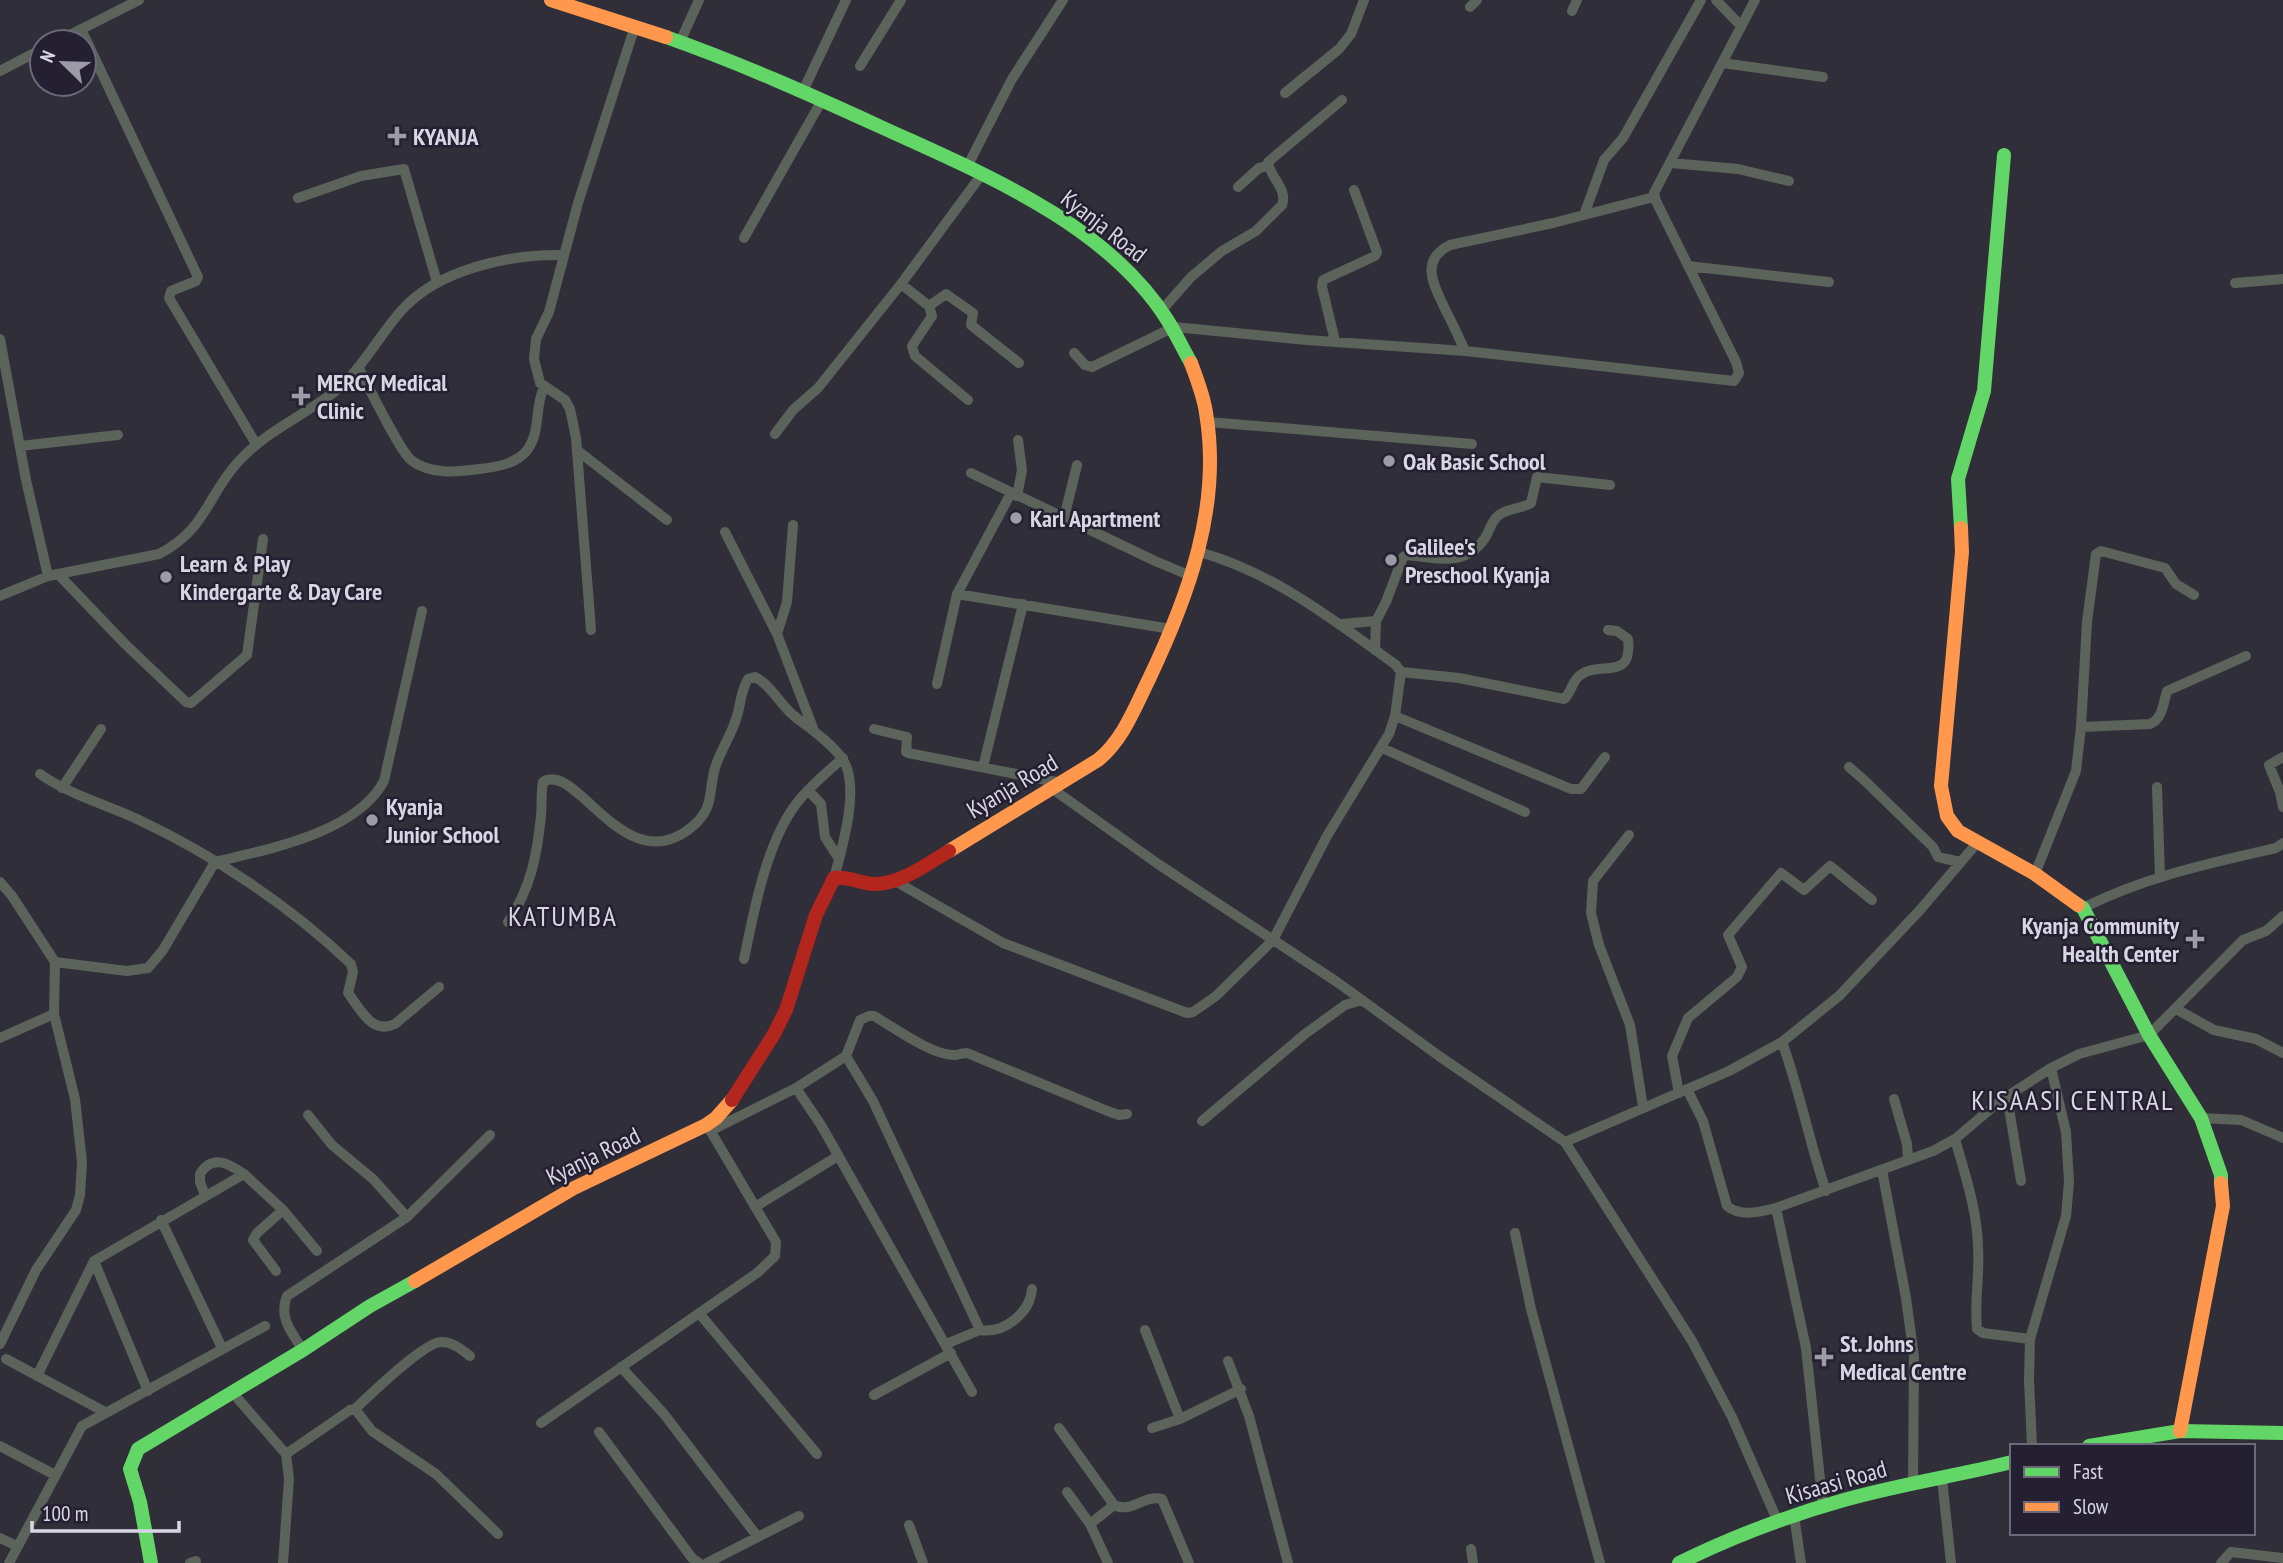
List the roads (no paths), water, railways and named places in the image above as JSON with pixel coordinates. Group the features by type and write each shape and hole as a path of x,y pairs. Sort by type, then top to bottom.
{"street":[{"path":"83,28 139,0"},
{"name":"Kyanja Road","path":"151,1563 140,1502 130,1469 138,1449 303,1350 370,1306 459,1257 574,1188 708,1128 732,1100 774,1034 786,1010 816,915 834,878 842,877 873,884 895,881 1097,761 1117,739 1154,668 1199,552 1209,497 1209,422 1192,363 1174,327 1133,277 1066,223 982,174 803,91 597,12 551,0"},
{"path":"680,42 699,0"},
{"path":"803,91 846,0"},
{"path":"860,66 901,0"},
{"path":"967,167 1012,79 1063,0"},
{"path":"1285,93 1339,50 1351,34 1364,0"},
{"path":"1584,215 1604,160 1623,138 1701,0"},
{"path":"1716,0 1741,26"},
{"path":"1074,353 1085,365 1092,367 1174,327 1465,351 1734,380 1739,373 1736,362 1654,197 1655,189 1755,0"},
{"path":"591,630 579,451 570,409 559,394 544,387 538,378 534,349 549,312 563,255 635,26"},
{"path":"0,71 28,56"},
{"path":"1721,63 1823,77"},
{"path":"98,65 198,277 196,282 171,290 169,298 256,444"},
{"path":"744,238 822,100"},
{"path":"1268,166 1271,159 1342,100"},
{"path":"2004,155 1984,391 1958,479 1962,552 1941,786 1942,803 1950,824 1977,843 2035,874 2083,908 2150,1035 2201,1118 2219,1167 2223,1206 2180,1431"},
{"path":"1671,163 1738,169 1789,181"},
{"path":"1238,187 1259,168 1268,166"},
{"path":"1162,310 1191,276 1222,251 1256,231 1282,205 1283,192 1268,166"},
{"path":"298,198 361,176 404,169 437,282"},
{"path":"775,434 793,410 818,388 901,284 982,174"},
{"path":"1335,341 1322,287 1323,280 1375,256 1377,252 1354,190"},
{"path":"1465,351 1433,281 1432,268 1436,255 1450,245 1654,197"},
{"path":"0,596 53,575 159,554 180,542 197,524 236,463 256,444 332,393 358,367 408,303 437,282 511,258 563,255"},
{"path":"1688,266 1829,282"},
{"path":"2235,283 2283,279"},
{"path":"901,284 929,306 932,316 912,346 912,351 968,400"},
{"path":"929,306 944,295 949,295 973,313 971,325 1019,363"},
{"path":"0,339 20,446 53,575 186,702 191,703 247,655 263,539"},
{"path":"358,367 406,454 421,465 448,472 491,467 519,458 533,440 537,404 544,387"},
{"path":"1209,422 1472,444"},
{"path":"20,446 118,435"},
{"path":"937,684 957,593 1014,495 1022,470 1018,440"},
{"path":"579,451 667,520"},
{"path":"1065,518 1077,465"},
{"path":"971,473 1191,576"},
{"path":"1375,650 1376,621 1403,557 1408,555 1448,561 1461,557 1483,541 1497,516 1531,503 1537,477 1610,485"},
{"path":"776,634 787,601 793,525"},
{"path":"725,532 776,634 813,729"},
{"path":"2035,874 2076,771 2087,622 2096,554 2101,551 2159,565 2165,568 2175,584 2194,595"},
{"path":"895,881 1003,943 1187,1013 1193,1012 1216,996 1273,940 1327,836 1382,748 1395,716 1401,672 1396,665 1341,624 1244,566 1199,552"},
{"path":"957,593 1171,629"},
{"path":"983,767 1023,604"},
{"path":"55,962 127,971 148,968 163,950 215,862 325,830 358,812 376,795 384,781 422,611"},
{"path":"1341,624 1376,621"},
{"path":"1401,672 1459,678 1564,699 1579,676 1587,672 1619,667 1626,660 1628,639 1618,631 1608,631"},
{"path":"2081,727 2150,724 2157,721 2167,691 2246,656"},
{"path":"508,922 529,886 541,820 543,782 549,778 566,784 628,834 641,841 658,842 680,837 705,814 717,763 736,720 740,695 748,679 755,677 762,680 792,714 813,729 843,758 848,776 849,801 845,837 834,878"},
{"path":"1395,716 1571,789 1581,789 1605,757"},
{"path":"62,788 101,729"},
{"path":"874,729 906,737 908,753 983,767 1058,786 1158,864 1362,1000 1565,1142 1692,1341 1732,1417 1778,1522"},
{"path":"1382,748 1525,812"},
{"path":"2283,757 2269,765 2283,807"},
{"path":"744,960 755,907 782,827 808,790 843,758"},
{"path":"1849,767 1933,848 1938,857 1960,862"},
{"path":"40,774 62,788 139,820 234,872 281,906 351,964 353,972 348,993 365,1016 378,1027 387,1028 395,1024 439,987"},
{"path":"2157,787 2160,876"},
{"path":"808,790 821,804 823,830 839,859"},
{"path":"1629,835 1593,881 1591,913 1599,945 1630,1025 1643,1107"},
{"path":"2083,908 2160,876 2276,848 2283,842"},
{"path":"1565,1142 1745,1063 1782,1042 1839,996 1920,910 1977,843"},
{"path":"1872,900 1830,866 1804,890 1782,873 1771,882 1728,935 1742,967 1737,977 1688,1018 1672,1056 1683,1091 1703,1121 1727,1206 1736,1212 1749,1213 1776,1208 1908,1160 1955,1139 2007,1096 2051,1068 2079,1054 2150,1035 2243,940 2266,931 2283,916"},
{"path":"0,883 12,896 55,962 54,1014 75,1099 82,1162 80,1195 76,1210 37,1270 0,1344"},
{"path":"1202,1121 1305,1034 1345,1005 1362,1000"},
{"path":"2176,1009 2214,1030 2256,1039 2283,1053"},
{"path":"0,1038 54,1014"},
{"path":"541,1423 757,1273 775,1256 776,1242 708,1128 796,1088 846,1056 860,1020 874,1016 933,1049 948,1054 967,1053 1110,1112 1127,1114"},
{"path":"1782,1042 1826,1191"},
{"path":"846,1056 873,1101 980,1330"},
{"path":"2032,1444 2030,1339 2068,1204 2066,1132 2051,1068"},
{"path":"796,1088 814,1113 972,1392"},
{"path":"2007,1096 2021,1181"},
{"path":"1894,1099 1907,1144 1908,1160"},
{"path":"307,1115 332,1145 373,1179 407,1217"},
{"path":"2201,1118 2241,1120 2283,1138"},
{"path":"303,1350 285,1320 283,1304 287,1296 407,1217 490,1136"},
{"path":"1955,1139 1976,1218 1977,1329 1983,1333 2030,1339"},
{"path":"755,1207 838,1156"},
{"path":"205,1195 200,1174 210,1163 218,1161 229,1164 244,1174 282,1210 317,1251"},
{"path":"1882,1170 1914,1357 1913,1484"},
{"path":"37,1376 93,1261 244,1174"},
{"path":"1776,1208 1806,1348 1823,1507"},
{"path":"275,1271 253,1240 282,1210"},
{"path":"162,1220 222,1348"},
{"path":"1516,1233 1531,1309 1600,1563"},
{"path":"93,1261 148,1391"},
{"path":"874,1395 980,1330 989,1332 1010,1324 1029,1304 1032,1290"},
{"path":"699,1312 817,1454"},
{"path":"9,1563 82,1426 265,1326"},
{"path":"1145,1330 1180,1419"},
{"path":"286,1454 350,1409 355,1409 433,1344 449,1343 470,1356"},
{"path":"6,1359 105,1412"},
{"path":"1228,1361 1241,1389 1288,1563"},
{"path":"621,1367 664,1414 757,1536"},
{"path":"1152,1428 1180,1419 1241,1389"},
{"path":"232,1392 286,1454 289,1479 283,1563"},
{"path":"355,1409 372,1431 436,1474 498,1534"},
{"path":"1059,1428 1114,1505 1125,1509 1155,1497 1162,1499 1189,1563"},
{"path":"2101,1444 2180,1431 2283,1433"},
{"path":"599,1432 691,1558 699,1563"},
{"path":"0,1446 55,1475"},
{"name":"Kisaasi Road","path":"1679,1563 1794,1516 1871,1492 2010,1462"},
{"path":"1942,1479 1951,1563"},
{"path":"1067,1492 1090,1524 1108,1563"},
{"path":"1090,1524 1114,1505"},
{"path":"707,1563 799,1516"},
{"path":"1794,1516 1801,1563"},
{"path":"909,1525 923,1563"},
{"path":"0,1538 18,1546"},
{"path":"1471,1549 1473,1563"},
{"path":"2221,1563 2231,1552 2283,1558"}],"place":[{"name":"KYANJA","path":"397,136"},
{"name":"MERCY Medical Clinic","path":"301,396"},
{"name":"Oak Basic School","path":"1389,461"},
{"name":"Karl Apartment","path":"1016,518"},
{"name":"Galilee's Preschool Kyanja","path":"1391,560"},
{"name":"Learn & Play Kindergarte & Day Care","path":"166,577"},
{"name":"Kyanja Junior School","path":"372,820"},
{"name":"Kyanja Community Health Center","path":"2195,939"},
{"name":"St. Johns Medical Centre","path":"1824,1357"}],"district":[{"name":"KATUMBA","path":"563,915"},
{"name":"KISAASI CENTRAL","path":"2073,1099"}]}
